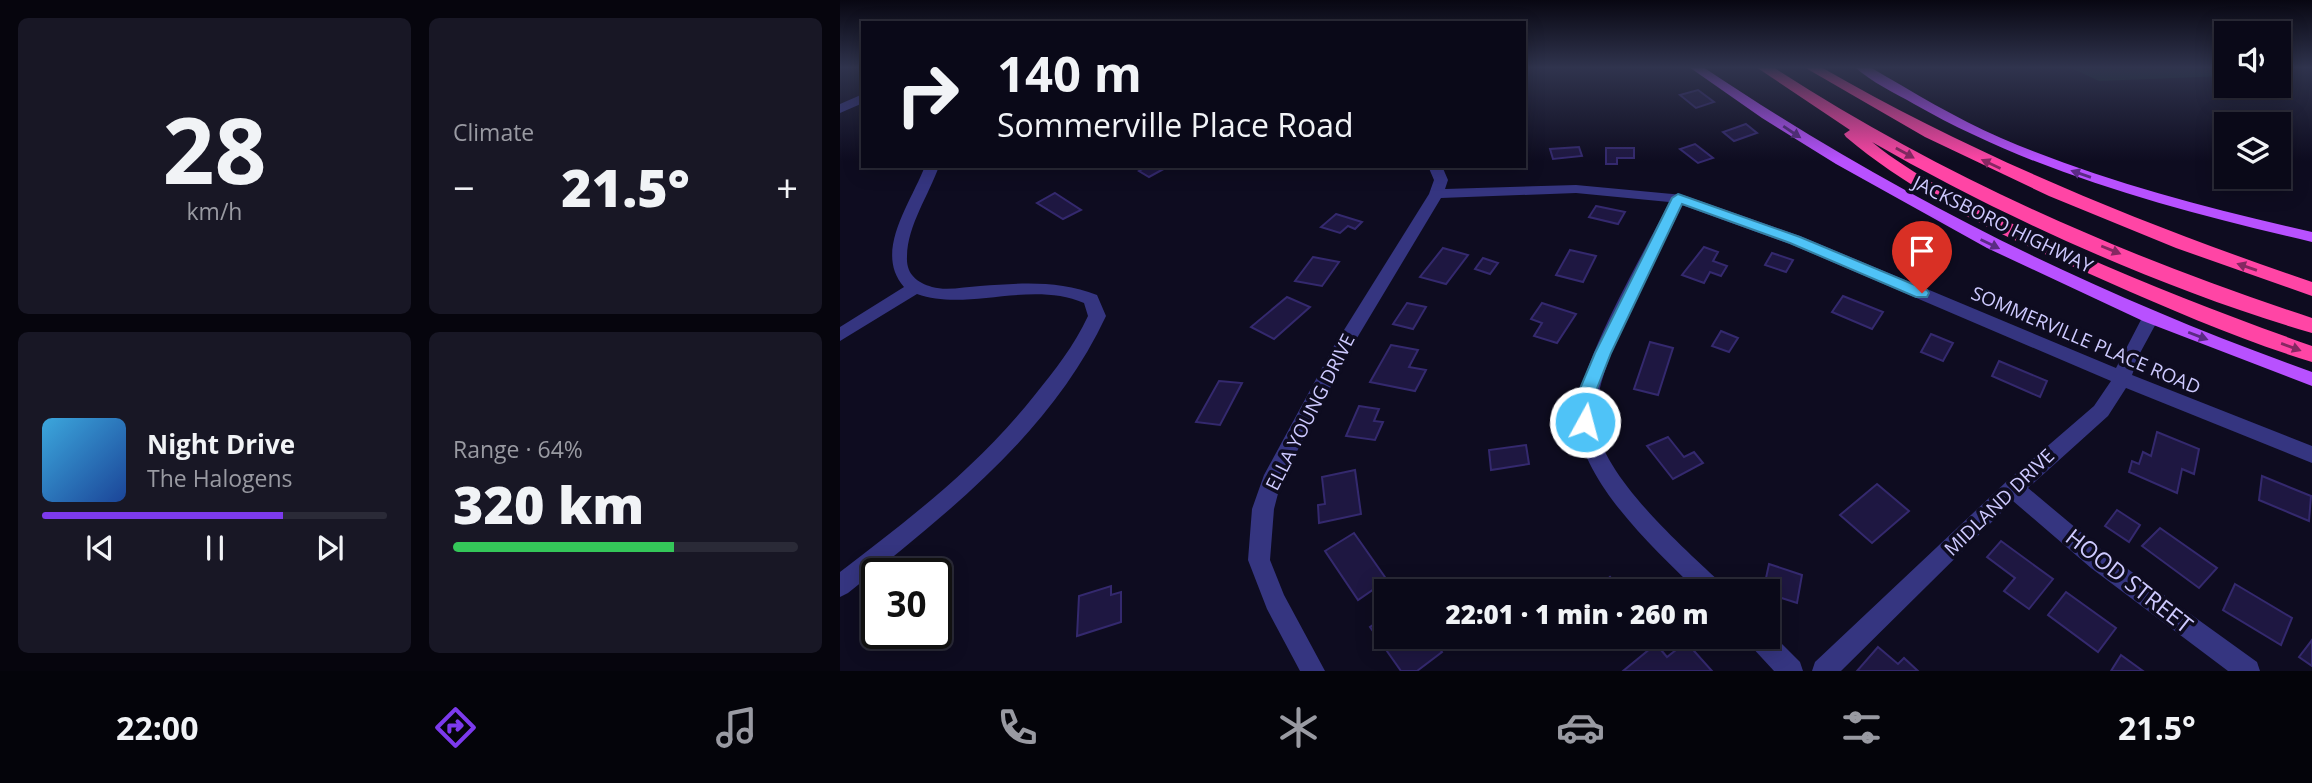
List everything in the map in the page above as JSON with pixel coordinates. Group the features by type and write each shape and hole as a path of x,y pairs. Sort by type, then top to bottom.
{"highway":[{"name":"JACKSBORO HIGHWAY","path":"1811,98 1906,155 2090,242 2312,326"},
{"path":"1867,98 1958,149 2032,184 2182,243 2312,289"},
{"path":"1820,104 1875,154 1972,212 2105,274 2312,355"}],"main road":[{"name":"JACKSBORO HIGHWAY","path":"1741,98 1812,146 1965,232 2150,318 2312,379"},
{"path":"1914,98 1946,117 2051,164 2136,193 2226,218 2312,237"}],"street":[{"path":"840,109 861,99"},
{"path":"840,586 951,498 981,470 1013,436 1081,350 1097,316 1091,299 1082,293 1050,288 934,294 909,285 897,265 899,243 931,168"},
{"path":"1436,194 1441,180 1437,168"},
{"name":"SOMMERVILLE PLACE ROAD","path":"1436,194 1576,189 1678,198 1795,240 2312,455"},
{"name":"ELLA YOUNG DRIVE","path":"1313,671 1275,601 1259,560 1263,509 1270,481 1343,346 1436,194"},
{"path":"1678,198 1587,391 1585,422 1594,450 1609,476 1659,538 1701,579"},
{"path":"840,335 915,288"},
{"name":"MIDLAND DRIVE","path":"1824,671 2012,488 2101,411 2150,318"},
{"name":"HOOD STREET","path":"2012,488 2099,561 2248,671"},
{"path":"1770,649 1791,671"}],"building":[{"path":"1684,98 1709,98 1714,102 1696,108"},
{"path":"1746,124 1757,133 1734,141 1723,132"},
{"path":"1695,144 1713,158 1698,163 1680,149"},
{"path":"1579,147 1582,156 1553,159 1550,149"},
{"path":"1606,148 1634,148 1634,158 1617,158 1617,164 1606,164"},
{"path":"1144,168 1165,168 1149,177 1139,171"},
{"path":"1055,193 1081,210 1063,219 1037,203"},
{"path":"1596,206 1625,212 1618,224 1589,217"},
{"path":"1336,214 1362,222 1355,229 1348,226 1340,233 1321,227"},
{"path":"1704,247 1718,252 1713,261 1727,266 1721,276 1710,272 1704,283 1682,275"},
{"path":"1443,248 1468,255 1446,284 1420,277"},
{"path":"1570,250 1596,256 1583,282 1556,275"},
{"path":"1772,253 1793,260 1786,272 1765,265"},
{"path":"1313,257 1339,262 1322,286 1295,281"},
{"path":"1483,258 1498,263 1490,274 1475,269"},
{"path":"1843,296 1883,312 1872,329 1832,312"},
{"path":"1287,297 1310,307 1274,339 1251,327"},
{"path":"1407,303 1426,307 1413,329 1393,324"},
{"path":"1542,303 1576,314 1557,343 1534,336 1542,323 1531,319"},
{"path":"1721,331 1738,338 1729,352 1712,346"},
{"path":"1931,334 1953,343 1943,361 1921,352"},
{"path":"1650,342 1673,348 1658,395 1634,389"},
{"path":"1391,345 1418,350 1409,367 1426,370 1415,391 1370,382"},
{"path":"1999,361 2047,381 2040,397 1992,376"},
{"path":"1219,381 1242,383 1220,425 1196,422"},
{"path":"1359,406 1379,409 1374,421 1383,422 1375,440 1346,436"},
{"path":"2157,432 2199,449 2194,474 2182,469 2177,493 2129,472 2132,461 2139,464 2143,452 2151,456"},
{"path":"1668,437 1684,457 1694,452 1703,463 1673,479 1647,446"},
{"path":"1526,445 1529,464 1491,470 1489,450"},
{"path":"1355,470 1361,514 1319,523 1318,505 1325,504 1322,477"},
{"path":"2262,476 2311,496 2309,521 2259,500"},
{"path":"1877,484 1909,511 1872,543 1840,515"},
{"path":"2117,510 2140,525 2129,542 2105,526"},
{"path":"2160,528 2217,568 2199,588 2142,546"},
{"path":"1354,533 1386,579 1374,579 1374,589 1358,600 1325,551"},
{"path":"2001,541 2053,579 2029,609 2004,591 2015,578 1987,557"},
{"path":"1769,564 1802,575 1797,603 1780,598 1780,579 1766,579"},
{"path":"2235,584 2292,618 2281,645 2223,610"},
{"path":"1111,586 1111,595 1121,592 1121,622 1077,636 1079,596"},
{"path":"2066,592 2116,628 2098,652 2048,615"},
{"path":"2312,640 2312,666 2299,657"},
{"path":"1878,647 1898,664 1904,658 1918,671 1857,671"},
{"path":"1386,649 1440,649 1442,652 1417,671 1401,671"},
{"path":"1650,649 1660,649 1667,657 1677,649 1692,649 1712,671 1623,671"},
{"path":"2121,655 2143,671 2111,671"}],"route":[{"path":"1585,422 1587,391 1603,353 1666,229 1678,198 1715,209 1795,240 1922,293"}]}
